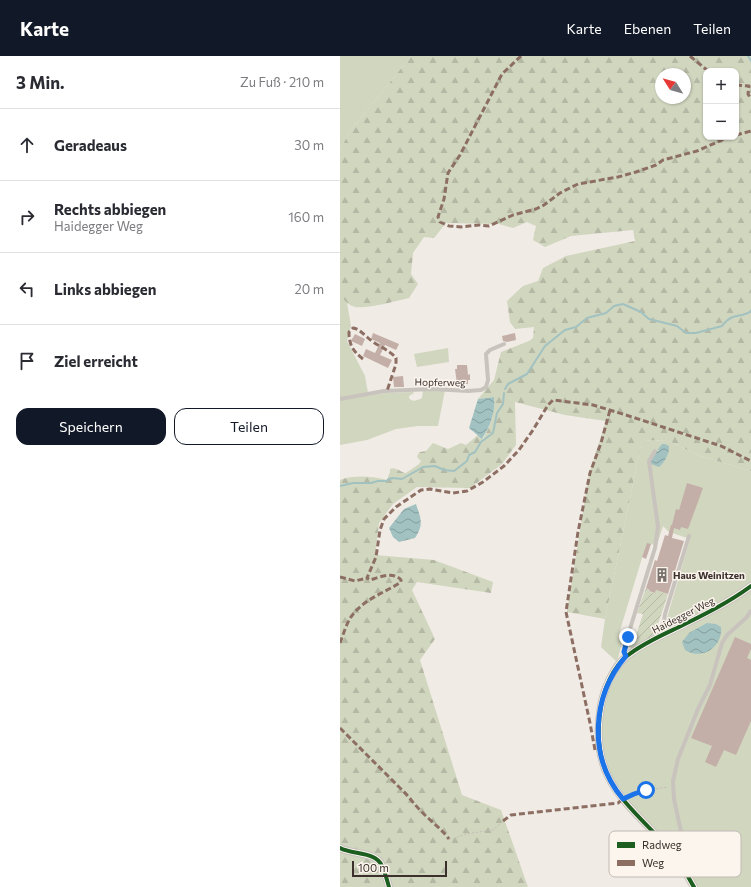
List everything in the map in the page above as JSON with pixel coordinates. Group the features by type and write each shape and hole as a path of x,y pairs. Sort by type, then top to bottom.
{"street":[{"name":"Haidegger Weg","path":"652,831 615,790 605,772 600,748 598,725 602,703 610,679 626,656 642,645 725,603 751,586"},
{"path":"340,848 349,852 372,857 379,861 382,865 389,887"},
{"name":"Haidegger Weg","path":"688,877 694,887"}],"lane":[{"name":"Hopferweg","path":"340,399 374,392 415,389 481,390 486,387 488,380 486,354 490,350 504,344"},
{"path":"626,656 624,652 625,645 655,548 658,527 648,461 655,451"},
{"path":"662,635 665,614 689,536"},
{"path":"680,831 677,819 673,781 682,748 698,709 710,685 722,643 727,635 746,618 751,611"}],"path":[{"path":"623,799 646,790 673,787"},
{"path":"449,839 465,834 493,830 503,821"}],"green space":[{"path":"340,56 411,56 349,133 340,150"},
{"path":"411,56 751,56 751,471 700,456 669,441 642,440 605,619 567,612 589,474 606,421 565,415 515,402 516,445 502,464 470,488 417,487 393,504 379,523 375,555 434,560 493,582 491,593 417,582 412,590 435,639 420,660 462,795 501,810 528,887 340,887 340,480 351,477 363,477 387,480 390,469 392,468 406,473 419,464 421,461 417,457 418,454 426,451 433,443 448,449 461,443 466,445 478,435 483,439 492,419 494,397 478,399 494,380 501,352 533,338 534,327 515,329 510,322 507,301 523,286 538,281 543,268 566,256 635,241 633,230 571,236 545,247 533,240 536,226 527,222 513,228 499,224 446,223 434,238 424,237 413,253 411,274 418,284 409,298 374,306 355,307 348,304 340,295 340,150 349,133"},
{"path":"340,295 347,303 351,326 347,341 365,376 368,393 340,399"},
{"path":"448,348 449,362 417,367 414,354"},
{"path":"423,390 445,390 438,426 418,426 396,429 367,440 340,445 340,400 385,393 413,392 414,393 409,396 409,398 410,400 415,401 422,398"},
{"path":"642,440 669,441 700,456 751,471 751,582 730,597 670,629 667,627 667,618 690,539 669,532 663,526 657,545 650,544 645,548 618,637 623,639 617,662 601,647 605,619"},
{"path":"751,586 751,887 696,887 688,877 741,877 741,831 650,831 623,799 601,756 602,703 626,656"},
{"path":"646,588 650,590 650,592 655,593 656,590 668,594 655,633 652,637 633,649 627,645 630,637 635,639 643,614 637,613"}],"water":[{"path":"494,397 492,419 482,439 469,428 478,399"},
{"path":"662,444 669,446 669,452 659,467 651,464 650,462 657,451 659,451 658,449"},
{"path":"416,504 421,521 420,529 415,538 399,542 393,537 389,528 404,509"},
{"path":"707,623 716,624 721,627 719,641 715,646 704,653 698,654 685,650 682,642 689,633"}],"building":[{"path":"373,333 399,344 396,350 385,345 380,355 392,360 388,368 363,356 366,349 375,353 380,343 371,339"},
{"path":"515,333 516,340 507,342 503,341 502,336"},
{"path":"355,334 365,339 362,346 351,341"},
{"path":"457,365 467,365 468,375 470,374 468,384 457,384 455,369 457,369"},
{"path":"403,376 404,387 394,387 393,377"},
{"name":"Haus Weinitzen","path":"687,483 703,488 688,529 681,527 680,530 674,528 672,538 684,541 668,594 656,590 655,593 646,588 655,560 657,561 665,535 668,536 676,509 679,510"},
{"path":"647,543 651,544 646,559 642,557"},
{"path":"735,637 751,644 751,649 747,658 751,660 751,721 736,755 724,750 716,767 705,762 712,746 691,738"}],"waterway":[{"path":"748,56 751,61"},
{"path":"505,389 508,384 527,374 545,346 565,330 576,327 587,318 606,313 614,306 623,304 641,312 649,319 677,326 686,333 696,333 722,326 730,318 744,315 751,311"},
{"path":"340,486 353,483 386,481 392,478 402,479 423,467 435,466 444,470 454,471 467,461 469,455 475,452 481,442 493,433 497,413 503,404 504,393"}],"marked path":[{"path":"521,56 502,74 460,155 448,173 444,199 438,217 440,222 449,226 461,227 479,225 489,226 513,215 536,209 560,193 578,184 618,177 636,172 656,165 663,160 697,151 722,140"},
{"path":"690,56 704,68"},
{"path":"739,85 749,86 748,94 751,99"},
{"path":"739,134 751,131"},
{"path":"363,359 354,350 350,341 349,332 353,328 359,330 370,340 390,352 396,358 396,364 387,391"},
{"path":"340,643 352,615 365,603 401,582 398,577 390,575 370,580 367,578 376,557 380,530 384,519 396,507 421,490 430,489 453,493 467,491 483,482 504,466 519,450 548,405 553,400 593,405 626,415 721,446 751,461"},
{"path":"595,750 566,612 578,532 590,473 601,443 610,410"},
{"path":"340,577 355,581 367,578"},
{"path":"340,728 449,839"},
{"path":"503,821 511,815 618,803 623,799"}],"cycle path":[{"path":"653,831 627,805 606,773 601,754 599,732 601,706 604,693 613,672 627,656 651,640 724,603 751,586"},
{"path":"340,848 369,856 379,861 389,887"},
{"path":"689,877 694,887"}],"place":[{"name":"Haus Weinitzen","path":"662,575"}],"route":[{"path":"628,637 624,652 626,656 614,671 605,691 598,725 598,736 605,772 615,790 623,799 646,790"}]}
